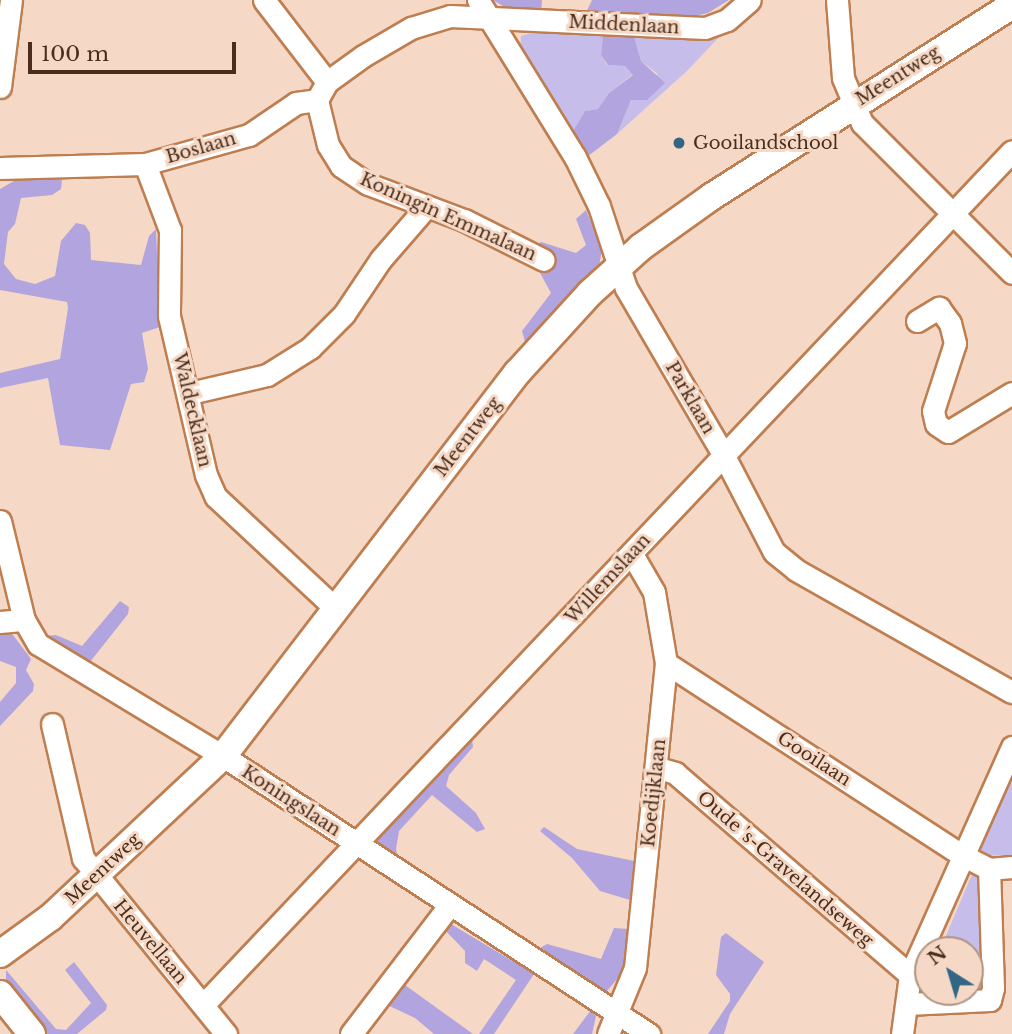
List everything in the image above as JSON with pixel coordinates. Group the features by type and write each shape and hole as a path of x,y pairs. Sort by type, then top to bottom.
{"main road":[{"name":"Meentweg","path":"0,954 51,917 223,756 517,373 620,267 710,197 1012,5"},
{"path":"0,994 32,1034"}],"street":[{"path":"0,87 11,0"},
{"name":"Koningin Emmalaan","path":"264,0 322,91 328,145 341,166 368,184 427,206 544,260"},
{"name":"Middenlaan","path":"484,9 705,28 727,20 750,0"},
{"path":"837,0 837,37 852,105 876,139 1012,273"},
{"name":"Boslaan","path":"0,168 145,164 249,135 296,103 322,91 411,28 484,9"},
{"name":"Parklaan","path":"484,9 575,157 626,288 723,454 774,552 796,570 1012,692"},
{"name":"Willemslaan","path":"203,1005 358,845 723,454 953,216 1012,151"},
{"name":"Waldecklaan","path":"145,164 170,230 169,316 190,393 206,475 216,497 335,608"},
{"path":"190,393 267,375 310,348 344,314 381,259 427,206"},
{"path":"917,321 939,308 950,323 955,343 933,411 936,424 948,432 1012,393"},
{"name":"Koningslaan","path":"0,521 24,620 38,644 62,661 223,756 448,906 649,1034"},
{"name":"Koedijklaan","path":"608,1034 635,968 658,768 666,663 654,592 632,554"},
{"path":"0,622 24,620"},
{"name":"Gooilaan","path":"666,663 962,856 989,869"},
{"name":"Heuvellaan","path":"52,724 83,858 95,877 226,1034"},
{"path":"902,1034 910,975 1012,747"},
{"name":"Oude 's-Gravelandseweg","path":"658,768 675,773 910,975"},
{"path":"907,1004 990,1000 993,988 989,869 1012,867"},
{"path":"351,1034 448,906"}],"shaded area":[{"path":"493,0 542,0 541,13 513,12"},
{"path":"592,0 729,0 708,13 682,19 585,15"},
{"path":"534,32 603,35 601,55 607,65 625,66 633,74 609,93 598,109 585,111 570,136 520,51 521,36"},
{"path":"722,34 687,71 617,134 631,100 658,74 641,61 634,36"},
{"path":"603,35 634,36 641,61 665,83 647,100 631,100 617,134 583,160 570,136 585,111 598,109 609,93 633,75 625,66 608,65 601,55"},
{"path":"21,177 62,180 61,189 52,195 21,198 15,224 8,232 4,264 16,279 35,284 55,276 61,241 76,223 85,225 90,233 91,260 141,265 149,236 156,229 160,327 142,333 148,369 144,382 131,384 110,450 60,445 48,378 0,388 0,373 60,359 68,308 67,302 0,290 0,189"},
{"path":"586,210 602,249 598,273 527,349 522,331 551,293 539,271 547,259 529,250 541,242 576,253 586,245 576,219"},
{"path":"120,601 129,607 128,614 86,667 38,637 56,635 82,646"},
{"path":"0,630 10,631 31,659 26,670 34,684 33,691 0,726 0,702 16,683 16,667 0,661"},
{"path":"471,732 473,747 449,775 446,786 476,813 485,829 477,832 432,795 399,831 396,849 400,866 372,841"},
{"path":"1012,772 1012,856 980,855 974,850"},
{"path":"544,827 577,849 634,861 630,900 600,891 572,858 540,831"},
{"path":"975,867 981,867 990,990 984,991 984,936 946,936"},
{"path":"451,924 534,974 494,1034 479,1034 516,980 484,959 477,971 465,963 465,951 442,927"},
{"path":"614,928 628,929 624,971 607,991 594,991 533,952 547,944 601,959"},
{"path":"726,933 764,962 730,1014 724,1034 708,1034 730,1001 730,994 716,975 721,937"},
{"path":"74,962 107,1005 106,1010 77,1034 44,1034 6,988 6,970 56,1029 66,1030 91,1003 65,970"},
{"path":"398,980 473,1034 434,1034 415,1018 381,1002"},
{"path":"591,1010 596,1016 592,1034 573,1034"}],"place":[{"name":"Gooilandschool","path":"679,143"}]}
